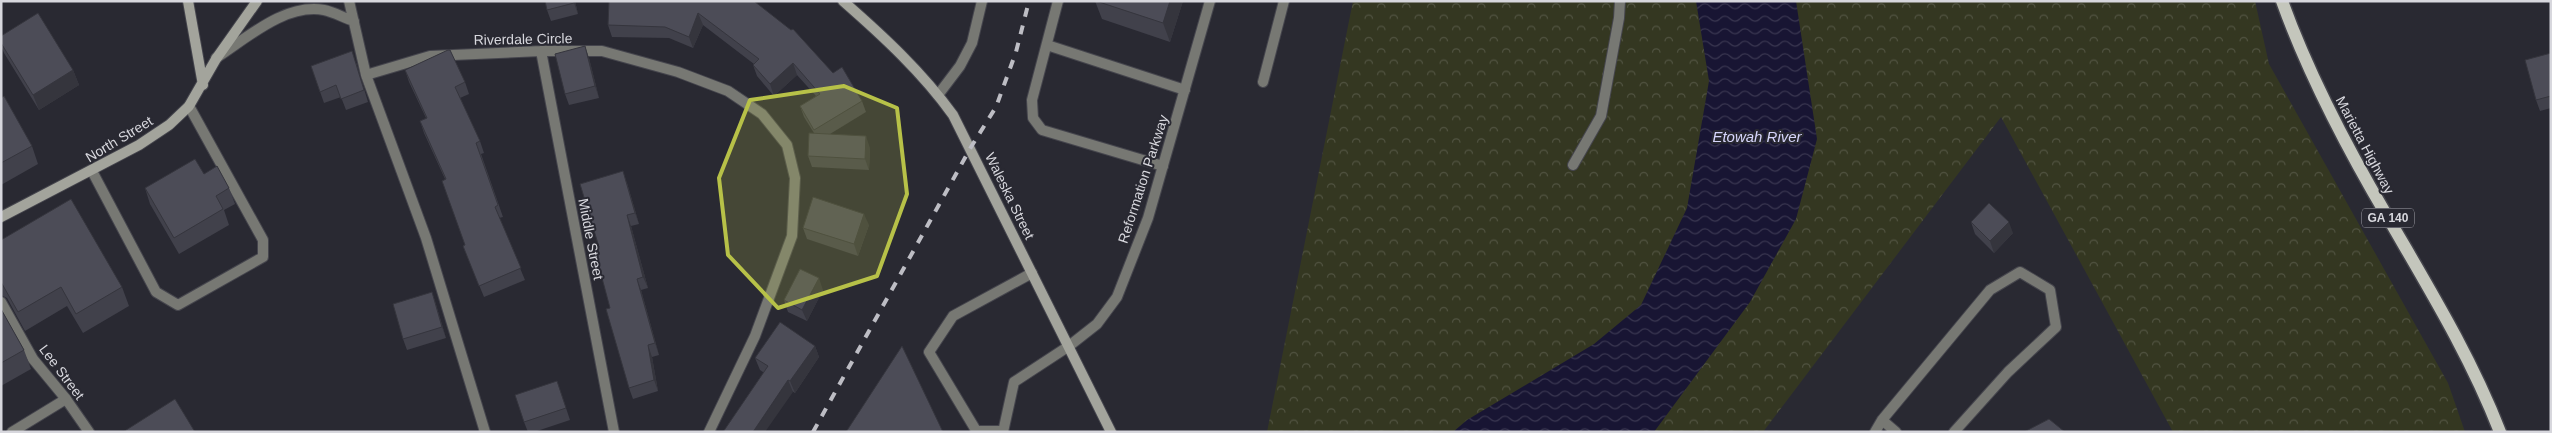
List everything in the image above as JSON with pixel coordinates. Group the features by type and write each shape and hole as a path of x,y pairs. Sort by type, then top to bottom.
{"main road":[{"path":"188,1 203,85"},
{"name":"North Street","path":"1,217 140,145 168,125 188,106 203,85 216,59 257,1"},
{"name":"Waleska Street","path":"843,1 902,54 938,94 970,147 1111,432"},
{"name":"Marietta Highway","path":"2282,1 2324,100 2386,215 2456,333 2475,371 2500,432"}],"street":[{"path":"349,1 366,75 426,238 485,432"},
{"path":"938,94 960,66 972,43 982,1"},
{"path":"1058,1 1032,100 1032,118 1042,130 1163,166"},
{"name":"Reformation Parkway","path":"1003,432 1014,382 1069,346 1096,324 1117,297 1148,218 1210,1"},
{"path":"1263,82 1284,1"},
{"path":"1573,165 1601,116 1619,18 1620,1"},
{"path":"216,59 271,22 295,12 324,10 354,21"},
{"path":"1046,45 1185,90"},
{"name":"Riverdale Circle","path":"366,75 430,56 541,51 602,51 686,75 728,91 762,114 787,145 795,178 792,236 755,336 709,432"},
{"name":"Middle Street","path":"541,51 614,432"},
{"path":"92,171 156,292 178,305 263,258 263,240 188,106"},
{"path":"1875,432 1882,420 1990,290 2020,272 2050,290 2056,327 2008,372 1954,432"},
{"path":"1003,432 978,432 929,352 953,316 1032,273"},
{"name":"Lee Street","path":"1,302 33,360 66,399 89,432"},
{"path":"12,432 66,399"},
{"path":"1882,420 1896,432"}],"highlighted area":[{"path":"844,86 897,108 907,194 877,276 778,308 728,255 719,178 750,100"}],"green space":[{"path":"1353,1 2255,1 2269,64 2448,383 2465,432 2173,432 2001,117 1763,432 1267,432"}],"water":[{"name":"Etowah River","path":"1696,1 1796,1 1817,139 1796,219 1750,302 1654,432 1453,432 1467,420 1594,344 1641,305 1687,208 1709,81"}],"building":[{"path":"545,1 574,1 574,3 547,10"},
{"path":"609,1 754,1 791,30 793,29 833,73 842,67 862,101 814,130 800,106 820,94 793,63 770,84 753,65 759,59 698,13 689,37 665,27 608,25"},
{"path":"1096,1 1170,1 1163,23"},
{"path":"38,13 73,70 33,95 1,43 1,36"},
{"path":"585,46 595,86 565,94 555,54"},
{"path":"450,50 465,82 455,87 480,141 476,143 498,205 495,207 521,268 479,286 463,246 465,245 442,181 446,179 420,121 427,118 405,70"},
{"path":"352,51 364,90 341,99 336,85 320,92 311,66"},
{"path":"2551,53 2551,96 2536,100 2525,60"},
{"path":"4,96 32,146 1,163 1,98"},
{"path":"809,133 866,136 865,159 808,156"},
{"path":"195,159 204,174 217,166 229,188 216,196 223,209 174,238 145,188"},
{"path":"623,171 635,213 627,215 643,277 637,279 655,343 648,345 654,380 629,388 606,309 610,308 594,248 599,247 580,184"},
{"path":"813,197 864,214 854,244 803,228"},
{"path":"71,199 122,287 76,314 61,287 18,312 1,282 1,240"},
{"path":"1989,203 2009,222 1990,241 1971,222"},
{"path":"800,269 819,278 802,310 784,300"},
{"path":"432,292 442,327 403,339 393,304"},
{"path":"1,309 24,350 1,363"},
{"path":"780,322 815,346 790,381 788,380 753,432 723,432 768,366 755,358"},
{"path":"902,346 943,432 846,432"},
{"path":"557,381 566,408 524,422 515,395"},
{"path":"175,399 195,432 123,432"},
{"path":"2049,419 2065,432 2024,432"}],"railway":[{"path":"813,432 971,147 996,107 1016,52 1029,1"}]}
